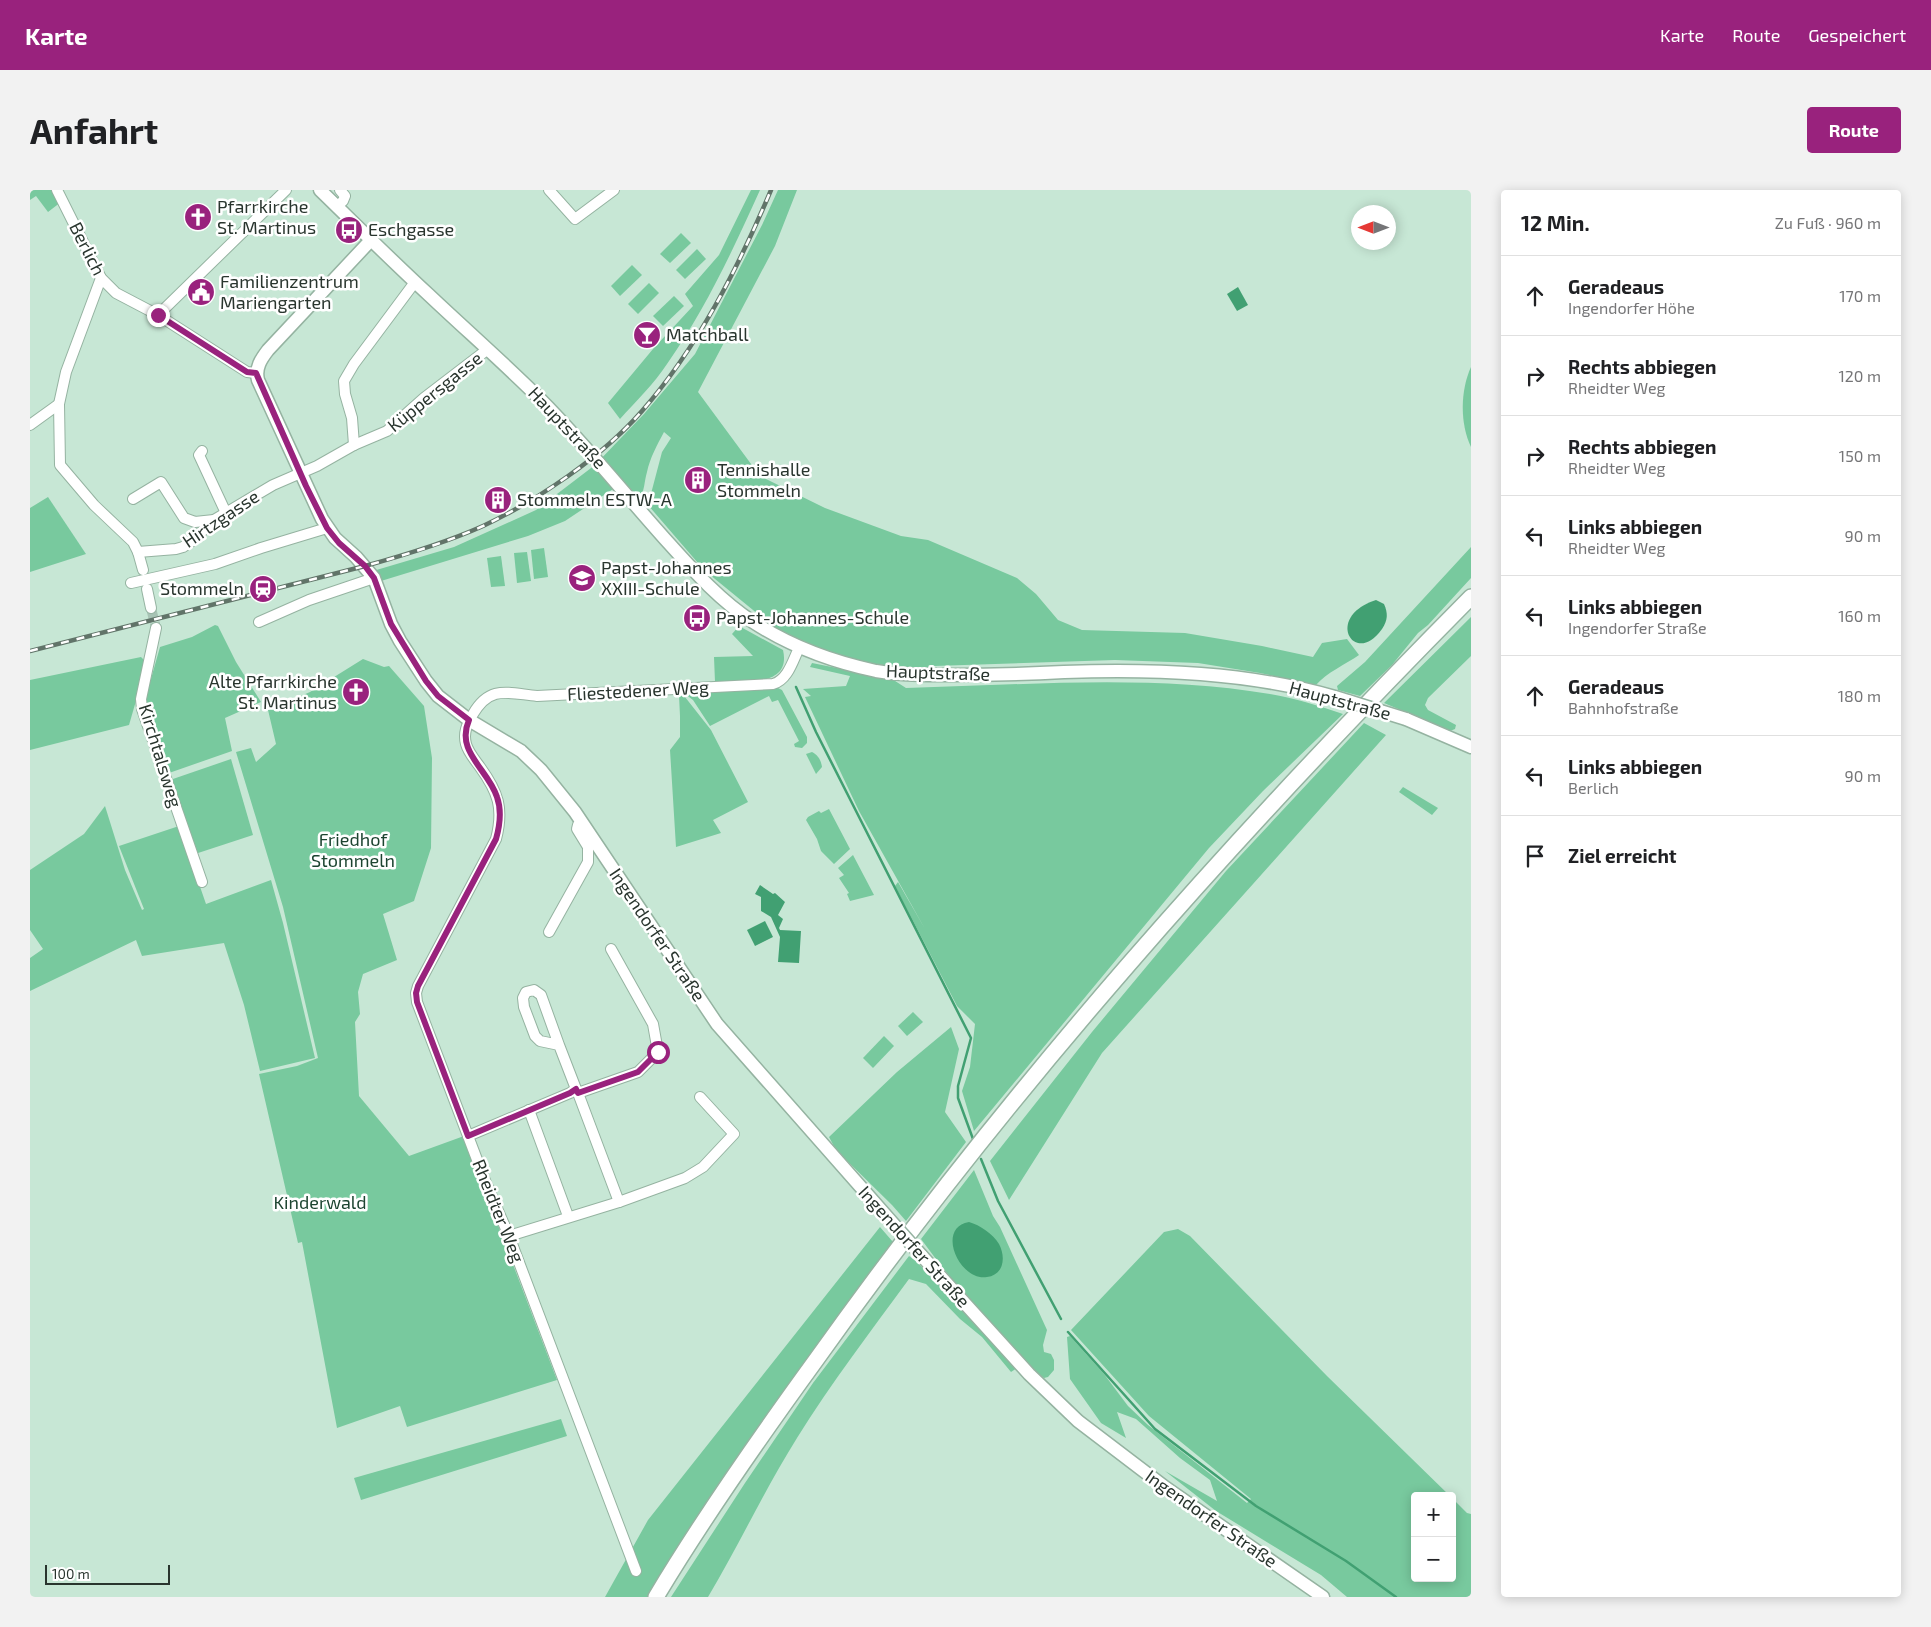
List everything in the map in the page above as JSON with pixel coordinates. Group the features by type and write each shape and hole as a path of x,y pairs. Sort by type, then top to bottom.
{"main road":[{"path":"656,1597 764,1432 890,1257 983,1138 1056,1049 1184,901 1335,737 1471,597"}],"street":[{"name":"Berlich","path":"57,190 101,278 116,293 158,315 247,372 256,373"},
{"path":"158,315 286,190"},
{"name":"Hauptstraße","path":"320,190 415,282 541,399 701,578 752,622 799,648 874,670 905,675 1157,671 1211,675 1271,683 1335,697 1406,719 1471,747"},
{"path":"337,206 345,196 340,190"},
{"path":"549,190 575,219 614,190"},
{"path":"256,373 262,357 268,350 371,240"},
{"path":"101,278 66,372 59,404 60,465 94,505 133,542 138,552 142,570"},
{"path":"354,445 352,418 345,394 344,381 354,364 415,282"},
{"name":"Küppersgasse","path":"300,473 317,466 354,445 387,431 424,398 488,349"},
{"name":"Ingendorfer Straße","path":"256,373 300,473 327,528 339,543 361,562 374,578 391,624 426,681 438,696 469,720 530,758 581,822 717,1024 1029,1374 1078,1421 1112,1449 1166,1488 1323,1597"},
{"path":"30,424 59,404"},
{"path":"202,451 199,456 226,513"},
{"name":"Hirtzgasse","path":"138,552 183,547 214,520 273,485 300,473"},
{"path":"133,499 161,482 184,518 195,522 214,520"},
{"path":"131,583 215,564 327,528"},
{"path":"259,622 309,600 374,578"},
{"path":"147,589 151,608"},
{"name":"Kirchtalsweg","path":"156,628 141,699 142,709 202,882"},
{"name":"Fliestedener Weg","path":"469,720 479,704 488,696 503,692 537,696 773,684 782,680 786,675 799,648"},
{"name":"Rheidter Weg","path":"469,720 465,734 466,746 497,796 500,808 500,824 496,839 418,986 416,993 417,1002 468,1136 509,1236 636,1571"},
{"name":"Ingendorfer Straße","path":"549,932 588,862 588,847 577,829 581,822"},
{"path":"468,1136 570,1093 638,1072 658,1052 652,1024 611,950"},
{"path":"559,1045 540,1041 535,1036 524,1007 523,998 526,992 534,990 540,995 619,1202"},
{"path":"509,1236 568,1216 619,1202 685,1178 703,1167 734,1134 700,1097"},
{"path":"530,1110 568,1216"}],"green space":[{"path":"30,190 55,190 61,202 48,212 36,196 30,200"},
{"path":"751,190 760,190 729,257 694,322 662,371 620,419 608,403 653,349 693,306 685,294 719,255"},
{"path":"778,190 797,190 775,246 698,392 754,468 766,479 825,508 901,536 928,540 1017,578 1036,594 1058,620 1082,630 1185,633 1313,657 1322,643 1347,639 1359,655 1316,685 1260,673 1198,663 1115,660 904,668 868,664 827,652 781,633 704,570 648,505 662,452 671,438 664,432 650,462 639,499 604,477 613,489 565,521 528,536 381,581 373,571 454,547 536,510 595,465 644,414 695,354 762,225"},
{"path":"681,233 691,243 670,263 660,254"},
{"path":"697,249 706,259 685,279 676,270"},
{"path":"632,265 642,275 620,296 611,286"},
{"path":"649,283 659,293 638,314 628,304"},
{"path":"674,296 684,306 663,326 653,316"},
{"path":"1471,367 1471,447 1463,418 1463,397 1467,376"},
{"path":"48,497 86,554 30,572 30,508"},
{"path":"1471,547 1471,578 1428,625 1418,633 1392,665 1360,696 1338,690 1337,686 1365,662"},
{"path":"544,548 548,577 534,579 531,550"},
{"path":"527,552 531,581 517,583 514,553"},
{"path":"501,556 505,586 491,587 487,558"},
{"path":"1471,617 1471,656 1428,698 1425,705 1428,710 1456,725 1455,729 1450,731 1384,703"},
{"path":"215,625 218,626 236,662 261,702 225,718 232,751 169,773 145,700 160,647 192,637"},
{"path":"739,626 783,650 784,663 780,671 772,677 762,680 715,682 714,657 753,656 732,634"},
{"path":"141,657 147,663 129,725 30,750 30,680"},
{"path":"363,659 384,667 389,666 424,706 432,758 431,848 414,901 383,914 397,960 363,974 358,992 360,1014 355,1022 359,1096 409,1156 464,1136 557,1380 407,1427 400,1406 337,1428 302,1242 298,1243 259,1074 297,1066 318,1058 283,907 236,752 251,748 256,762 276,744 268,710 310,692"},
{"path":"812,663 892,679 906,688 1088,682 1180,684 1279,696 1307,702 1343,714 1263,791 1209,848 974,1131 962,1091 970,1067 975,1024 957,1006 895,886 898,882 925,929 859,811 805,697 811,696 803,689 846,686 850,676 810,667"},
{"path":"778,688 782,690 807,737 807,743 802,748 795,747 794,744 799,741 778,700 772,702 769,696 710,726 693,700 685,694 685,692"},
{"path":"679,695 685,697 711,730 748,802 713,820 721,833 676,847 670,750 680,737"},
{"path":"1364,723 1386,735 1102,1053 1009,1200 990,1161 1092,1032 1226,871"},
{"path":"812,752 819,758 822,767 816,774 806,754"},
{"path":"231,759 253,835 195,854 170,780"},
{"path":"1403,787 1438,808 1432,815 1399,792"},
{"path":"105,806 125,870 142,910 144,909 119,846 179,826 206,904 271,880 315,1058 260,1071 244,1005 224,943 142,956 136,940 30,991 30,958 43,949 30,930 30,870 84,834"},
{"path":"829,809 850,849 834,864 821,851 817,839 806,820 819,811 821,813"},
{"path":"853,855 874,895 850,901 847,894 849,893 839,878 844,875 838,868"},
{"path":"913,1012 923,1022 907,1036 898,1026"},
{"path":"951,1027 959,1049 945,1112 966,1142 906,1221 836,1150 829,1137 897,1072"},
{"path":"884,1036 894,1046 873,1068 863,1058"},
{"path":"974,1170 993,1216 1000,1227 1047,1330 1043,1345 1044,1352 1051,1354 1054,1360 1054,1370 1048,1377 1044,1378 1040,1375 992,1327 948,1275 921,1239"},
{"path":"880,1227 893,1242 770,1415 648,1597 605,1597 648,1520"},
{"path":"1178,1229 1190,1236 1327,1376 1446,1492 1411,1492 1411,1582 1456,1582 1456,1502 1467,1513 1471,1514 1471,1597 1347,1597 1321,1575 1216,1511 1165,1471 1217,1501 1210,1480 1180,1458 1136,1419 1117,1412 1126,1438 1101,1423 1070,1379 1067,1337 1070,1336 1104,1374 1128,1406 1148,1425 1247,1503 1251,1499 1149,1416 1071,1330 1164,1232"},
{"path":"909,1256 917,1262 1017,1368 1011,1372 982,1337 960,1319 926,1284 909,1279 837,1377 797,1438 708,1597 671,1597 813,1383"},
{"path":"561,1419 567,1436 361,1500 354,1478"}],"shaded area":[{"path":"1238,287 1248,305 1237,311 1227,294"},
{"path":"1376,600 1384,604 1387,613 1384,626 1372,640 1362,643 1354,641 1349,636 1347,627 1351,617 1360,608"},
{"path":"760,885 773,894 775,893 785,902 778,915 783,919 780,930 801,931 799,963 778,962 780,937 771,917 761,911 761,897 755,894"},
{"path":"765,921 773,937 755,946 747,930"},
{"path":"969,1222 986,1230 999,1244 1003,1260 1000,1269 993,1276 977,1276 968,1271 955,1254 954,1234 959,1226"}],"waterway":[{"path":"796,687 816,732 971,1038 958,1086 958,1098 973,1139"},
{"path":"981,1159 998,1201 1061,1319"},
{"path":"1068,1332 1155,1429 1256,1506 1346,1561 1396,1597"}],"tunnel":[{"path":"151,608 156,628"}],"railway":[{"path":"30,651 410,553 483,526 525,504 568,476 608,445 642,411 662,386 699,334 715,306 745,248 771,190"}],"place":[{"name":"Pfarrkirche St. Martinus","path":"198,217"},
{"name":"Eschgasse","path":"349,230"},
{"name":"Familienzentrum Mariengarten","path":"201,292"},
{"name":"Matchball","path":"647,335"},
{"name":"Tennishalle Stommeln","path":"698,480"},
{"name":"Stommeln ESTW-A","path":"498,500"},
{"name":"Papst-Johannes XXIII-Schule","path":"582,578"},
{"name":"Stommeln","path":"263,589"},
{"name":"Papst-Johannes-Schule","path":"697,618"},
{"name":"Alte Pfarrkirche St. Martinus","path":"356,692"}],"route":[{"path":"158,315 247,372 256,373 306,486 327,528 339,543 365,566 374,578 391,624 426,681 438,696 469,720 465,734 466,746 497,796 500,808 500,824 496,839 416,993 417,1002 468,1136 576,1089 578,1093 638,1072 658,1052"}],"park label":[{"name":"Friedhof Stommeln","path":"353,850"},
{"name":"Kinderwald","path":"320,1203"}]}
